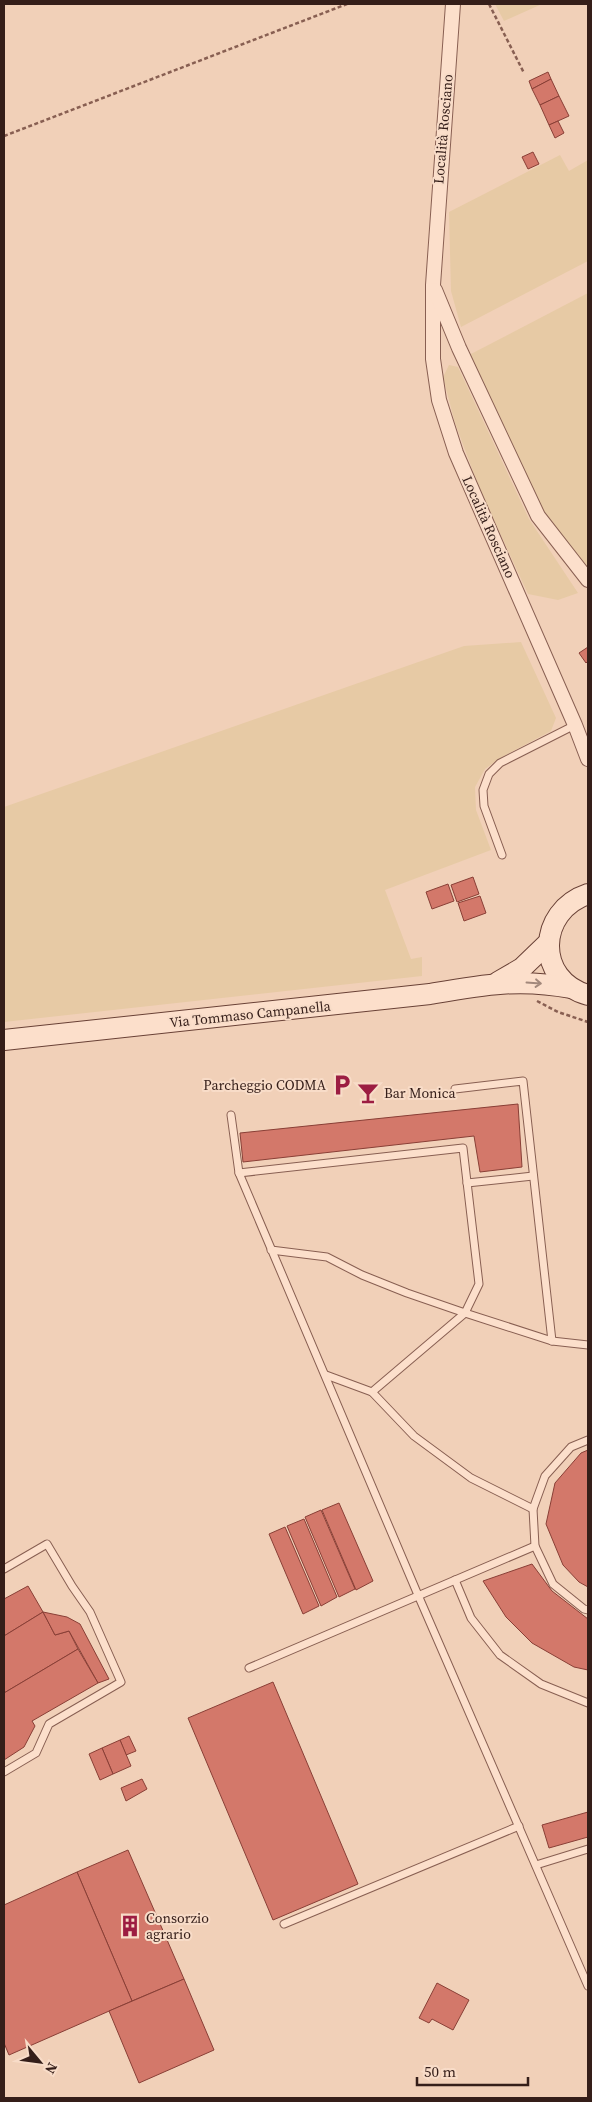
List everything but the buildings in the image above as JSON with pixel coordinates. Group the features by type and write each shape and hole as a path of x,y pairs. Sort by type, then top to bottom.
{"main road":[{"path":"580,991 556,972 549,952 549,942 554,921 568,904 583,896"},
{"name":"Via Tommaso Campanella","path":"497,983 522,968 549,942"},
{"name":"Via Tommaso Campanella","path":"4,1040 353,1003 430,994 497,983 527,982 580,991"}],"street":[{"name":"Località Rosciano","path":"453,4 432,285 432,359 439,400 456,453 575,725 588,759"},
{"name":"Località Rosciano","path":"432,285 459,348 538,516 588,580"},
{"path":"583,896 588,881"}],"lane":[{"path":"502,855 484,806 483,790 489,774 500,763 575,725"},
{"path":"455,1089 523,1081 552,1340"},
{"path":"231,1114 238,1173 326,1375 418,1595 588,1986"},
{"path":"238,1173 463,1148 479,1284 465,1313 372,1392"},
{"path":"467,1183 533,1176"},
{"path":"271,1250 327,1257 371,1278 465,1313 552,1340 588,1345"},
{"path":"326,1375 372,1392 414,1436 471,1478 533,1508"},
{"path":"588,1440 571,1447 545,1476 533,1508 535,1546 553,1584 584,1609 588,1610"},
{"path":"4,1569 48,1544 72,1586 90,1612 121,1682 49,1724 36,1754 4,1772"},
{"path":"249,1668 535,1546"},
{"path":"455,1580 471,1618 500,1655 541,1684 588,1703"},
{"path":"284,1924 519,1826"},
{"path":"536,1865 588,1849"}],"path":[{"path":"4,136 347,4"},
{"path":"489,4 524,73"},
{"path":"535,999 558,1012 588,1022"}],"shaded area":[{"path":"495,4 542,4 504,21"},
{"path":"560,155 569,171 588,160 588,261 461,327 451,291 449,212"},
{"path":"588,293 588,568 544,512 469,355"},
{"path":"449,365 458,367 529,519 578,593 558,600 528,594 480,490 455,423 443,377"},
{"path":"521,642 556,718 551,731 500,758 485,769 475,787 476,810 491,850 385,890 411,959 422,957 422,976 4,1022 4,807 464,646"}],"place":[{"name":"Parcheggio CODMA","path":"342,1085"},
{"name":"Bar Monica","path":"368,1093"},
{"name":"Consorzio agrario","path":"130,1926"}]}
